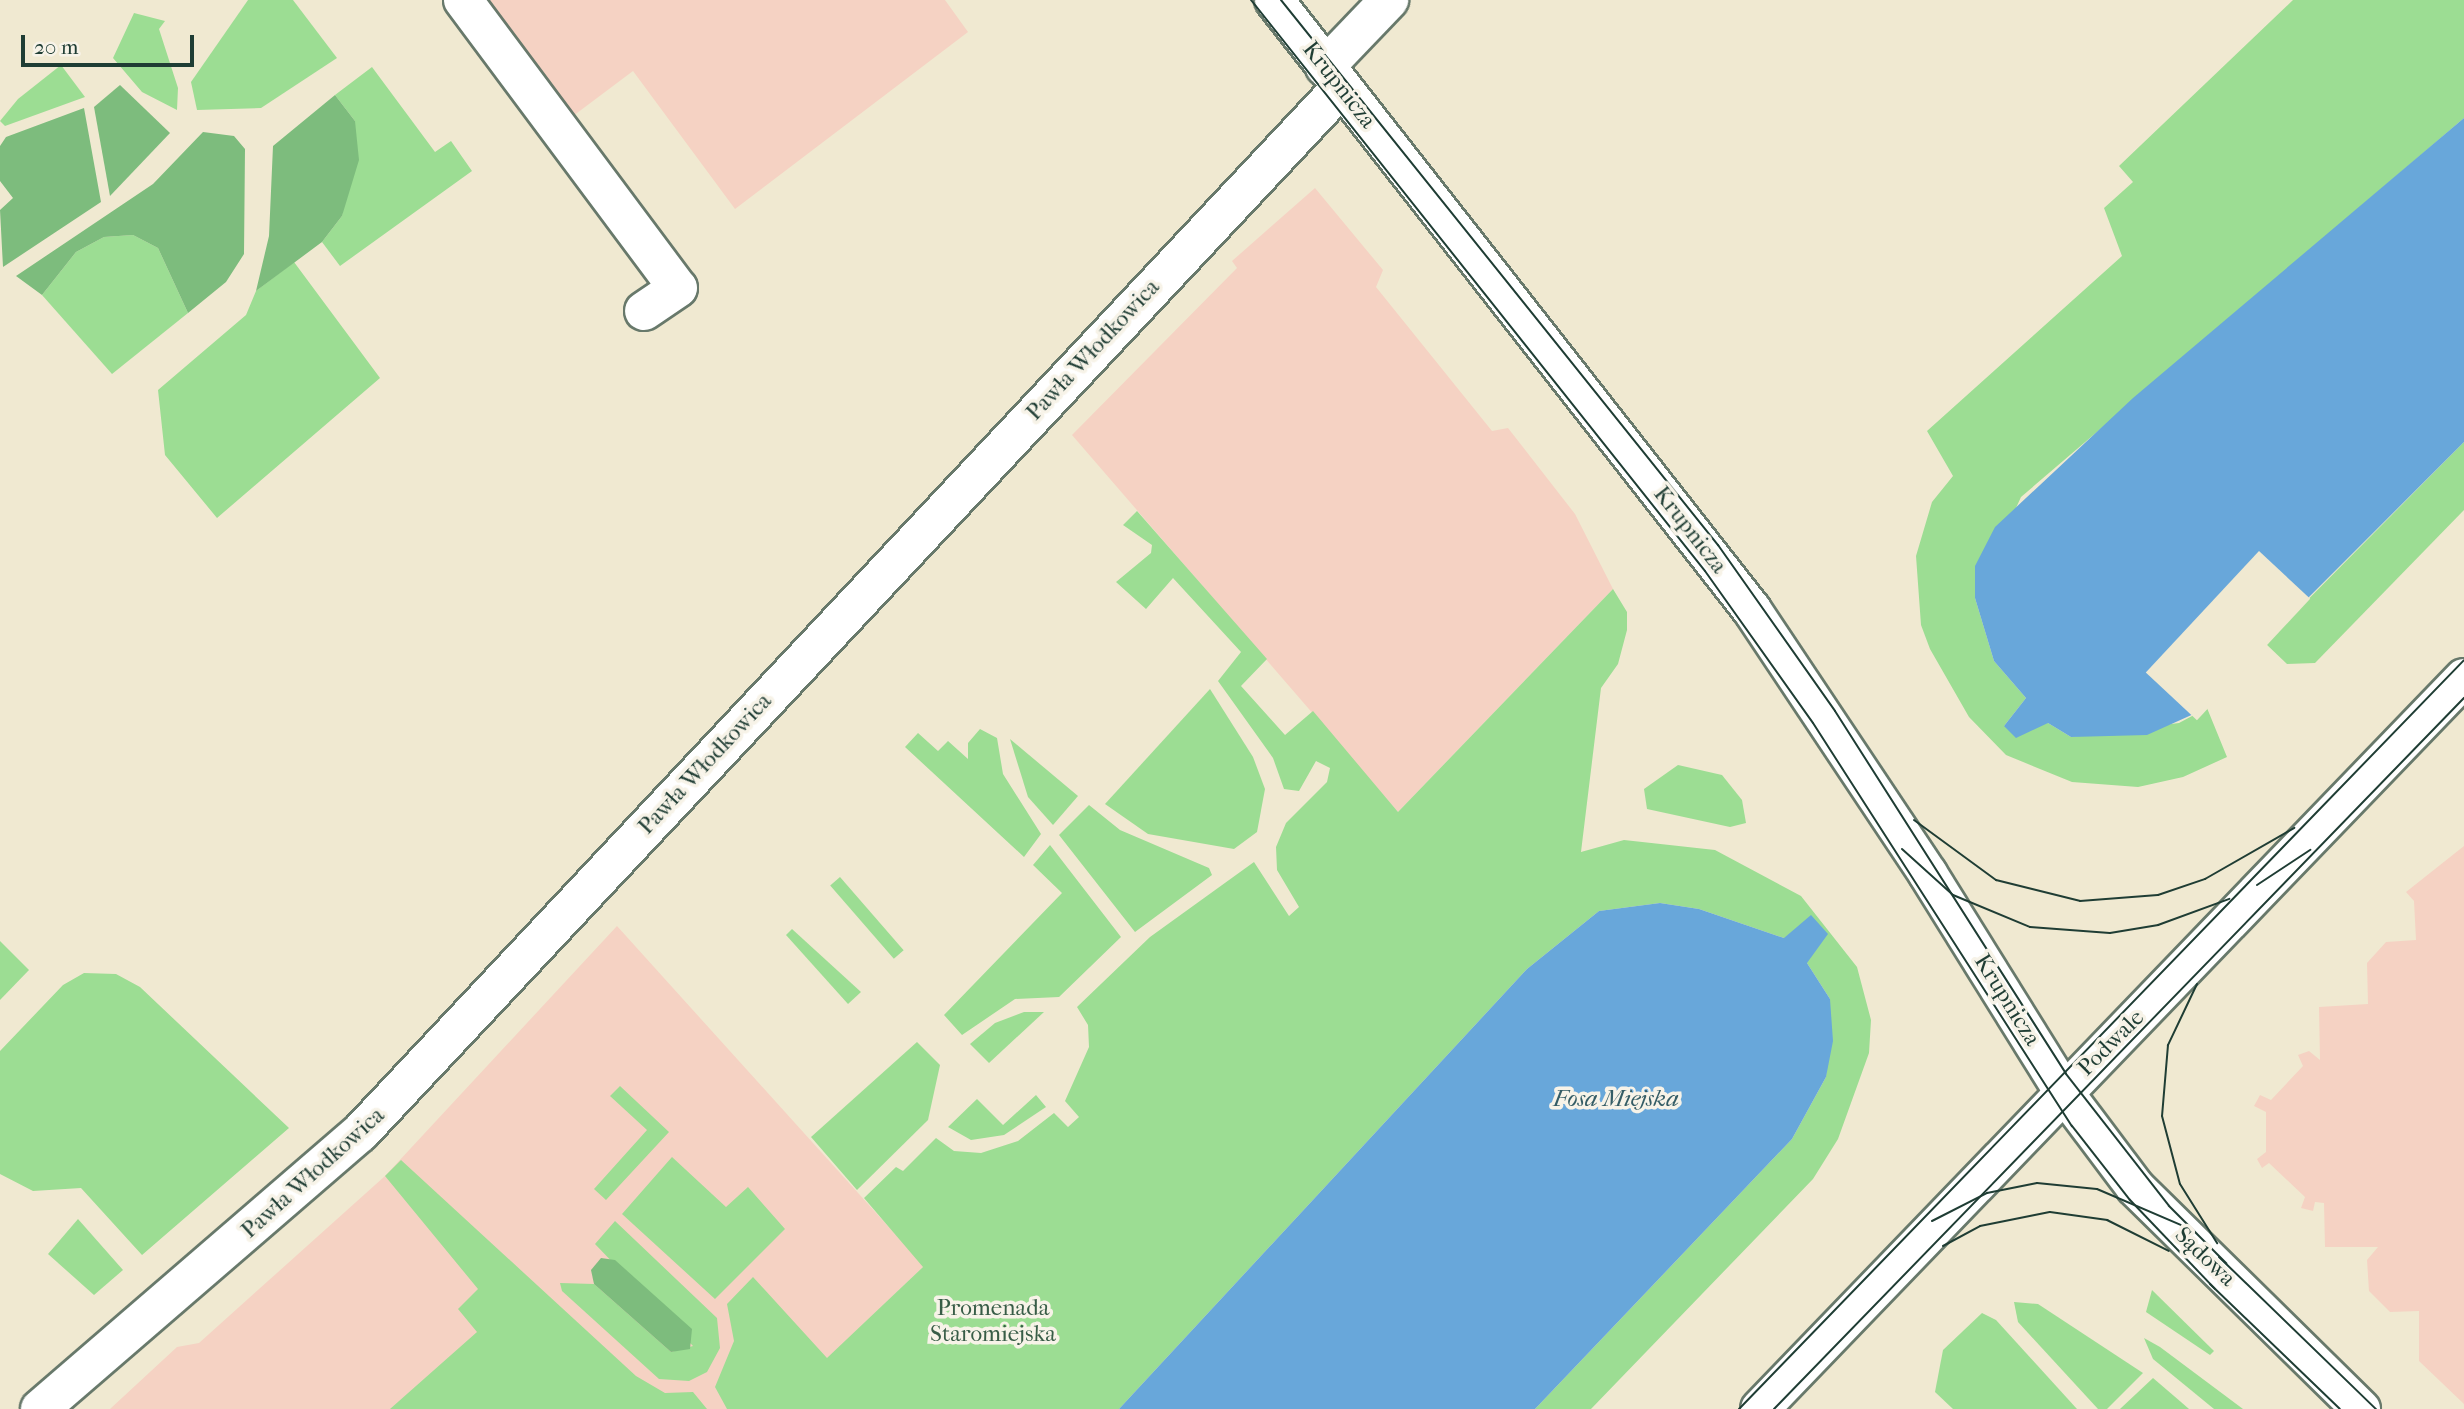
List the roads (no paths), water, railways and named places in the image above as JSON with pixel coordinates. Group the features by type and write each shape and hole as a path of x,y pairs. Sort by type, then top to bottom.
{"street":[{"path":"463,0 678,288 644,311"},
{"name":"Krupnicza","path":"1273,0 1752,610 1928,874 2063,1091"},
{"name":"Pawła Włodkowica","path":"40,1409 360,1133 1333,78 1389,0"},
{"name":"Podwale","path":"1760,1409 2063,1091 2464,678"},
{"name":"Sądowa","path":"2063,1091 2135,1187 2361,1409"}],"water":[{"path":"2464,118 2464,442 2209,697 2207,708 2147,735 2071,737 2048,723 2016,738 2004,726 2026,698 1994,661 1975,598 1975,566 1995,527 2133,398"},
{"name":"Fosa Miejska","path":"1660,903 1699,909 1784,938 1811,915 1828,934 1807,963 1830,999 1833,1041 1826,1077 1792,1139 1535,1409 1119,1409 1527,969 1599,911"}],"tram line":[{"path":"1251,0 1705,571 1813,723 2072,1126 2130,1200 2215,1289"},
{"path":"1281,0 1718,545 1835,711 2066,1074 2169,1206 2226,1263"},
{"path":"1739,1409 2464,660"},
{"path":"1774,1409 2464,698"},
{"path":"1914,820 1996,880 2080,901 2158,895 2205,879 2294,828"},
{"path":"1902,849 1953,895 2030,927 2110,933 2158,925 2229,899"},
{"path":"2257,885 2310,850"},
{"path":"2197,984 2168,1045 2162,1116 2180,1184 2217,1243"},
{"path":"1932,1221 1987,1193 2037,1183 2097,1189 2181,1225"},
{"path":"1943,1246 1980,1226 2050,1212 2107,1220 2169,1251"},
{"path":"2219,1257 2376,1409"},
{"path":"2210,1284 2340,1409"}],"park label":[{"name":"Promenada Staromiejska","path":"993,1321"}]}
